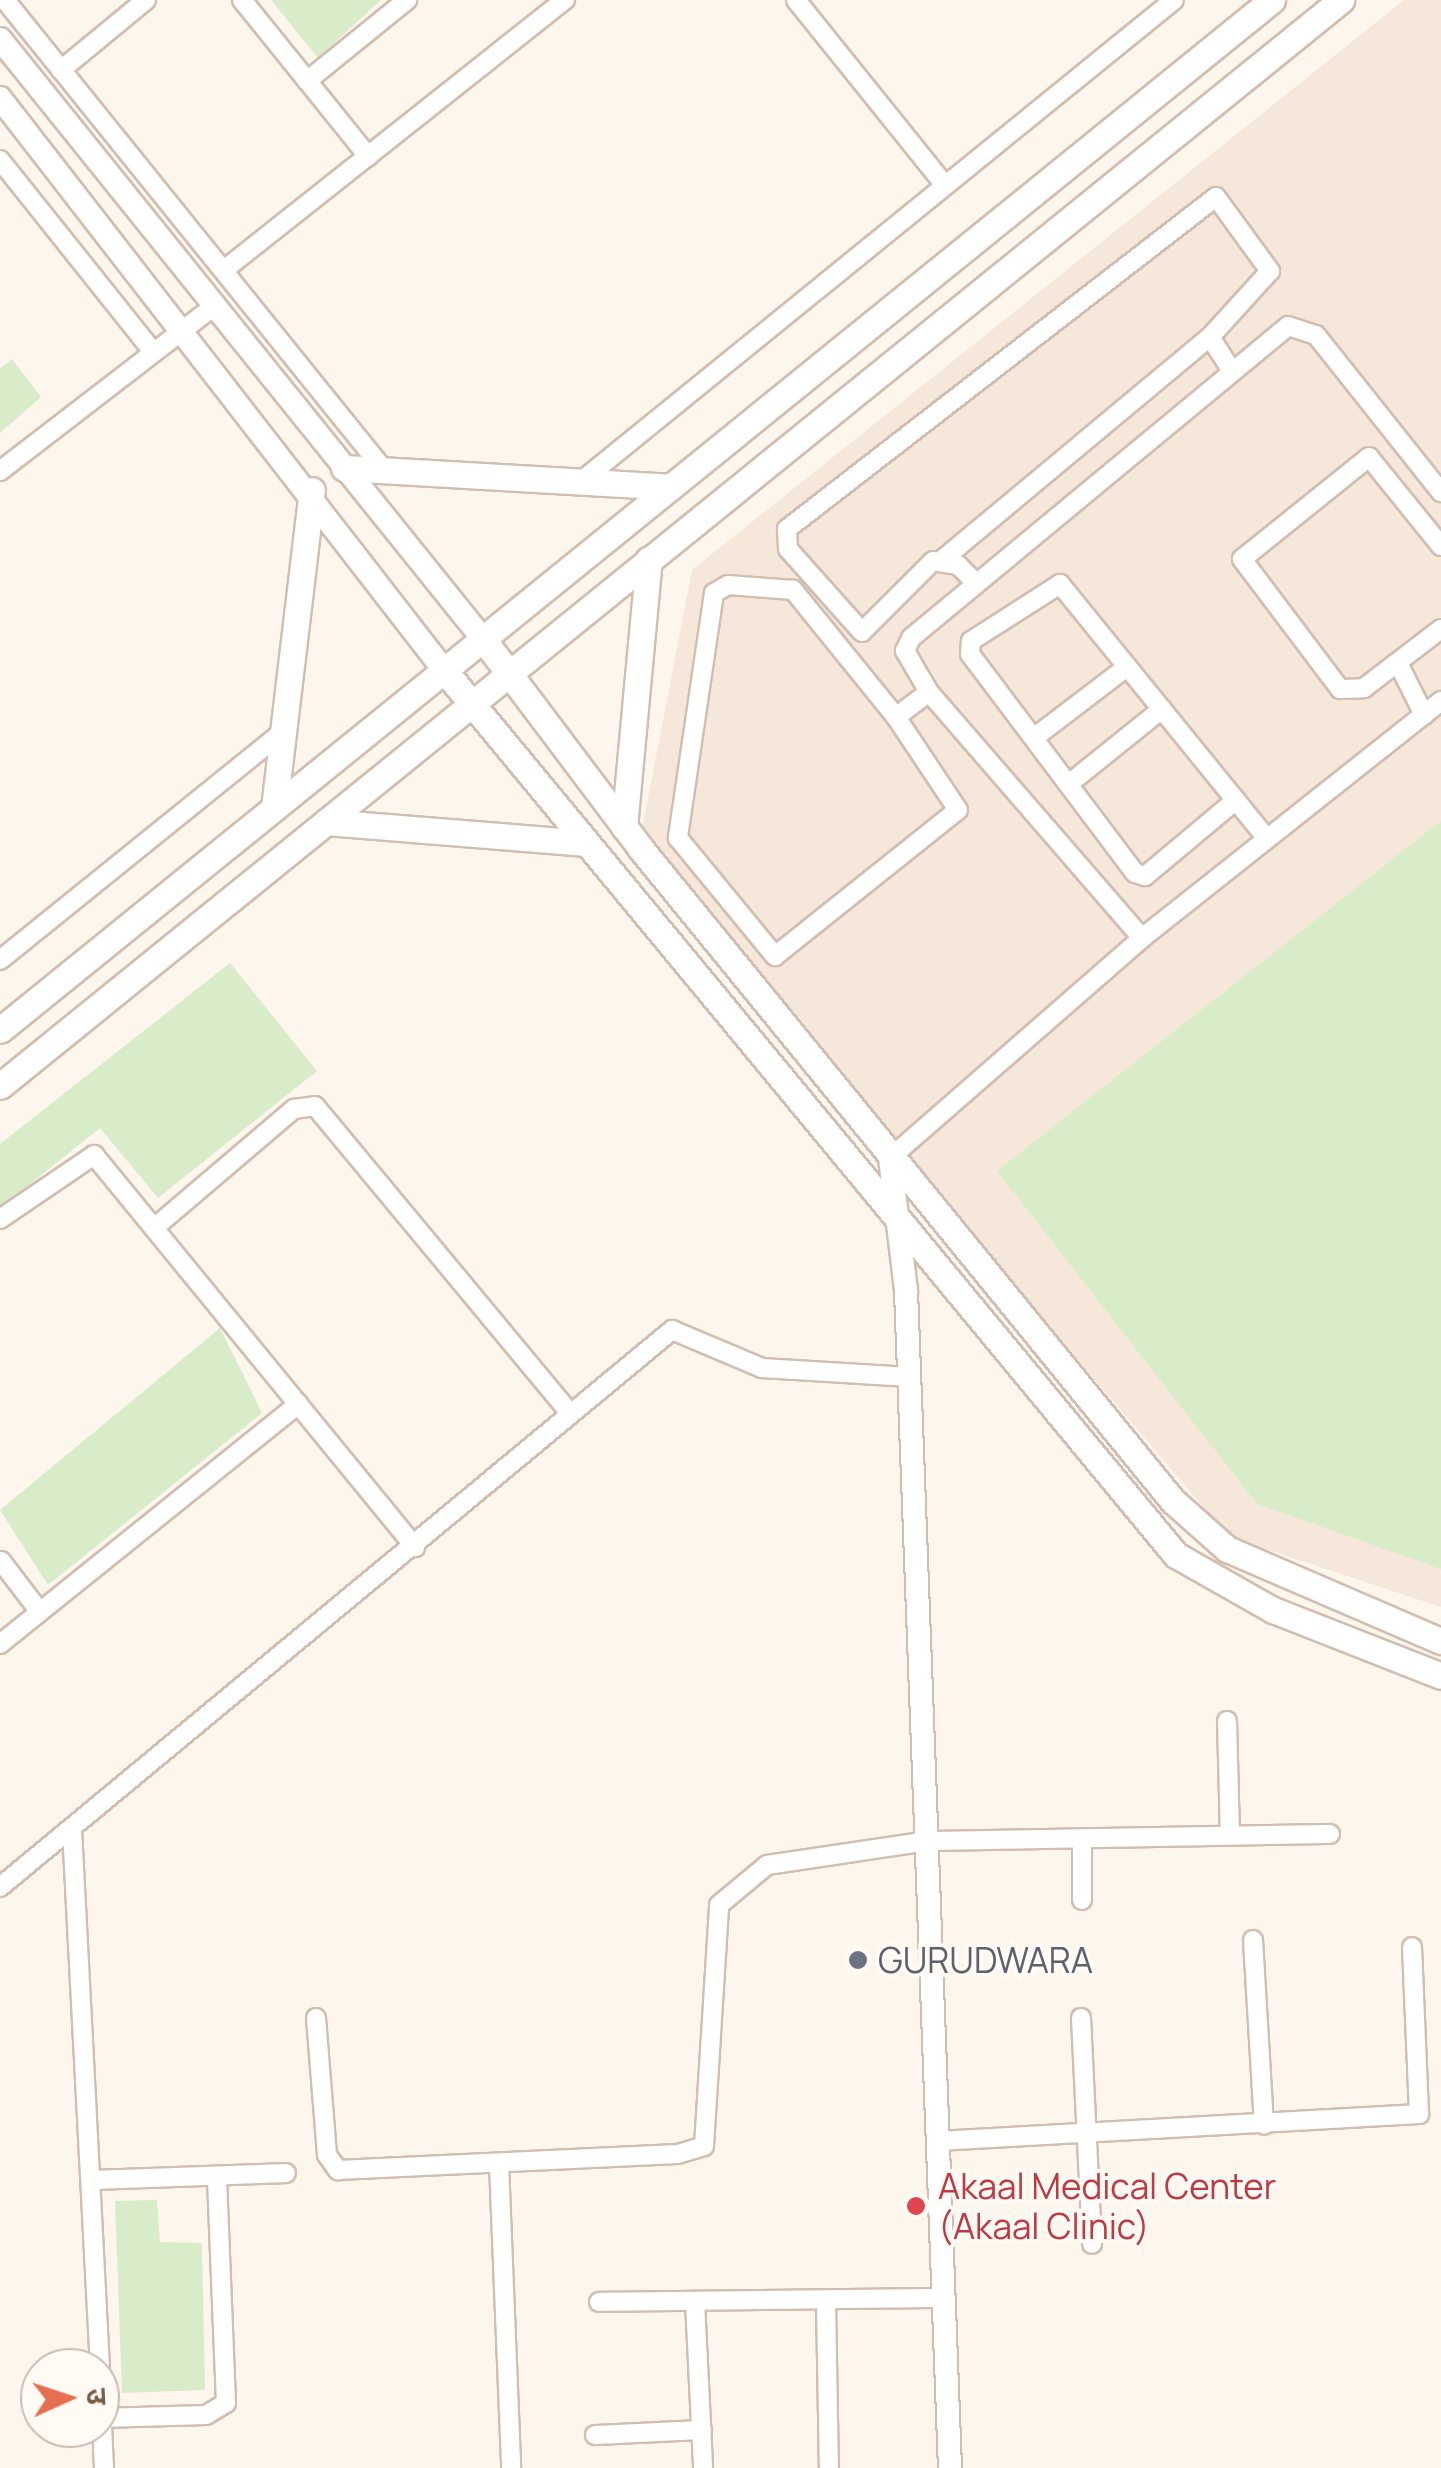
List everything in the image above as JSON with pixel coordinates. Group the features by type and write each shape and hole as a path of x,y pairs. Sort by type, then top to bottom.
{"main road":[{"path":"0,1030 1272,0"},
{"path":"0,1086 1342,0"},
{"path":"344,468 670,487"},
{"path":"274,808 279,734 312,490"},
{"path":"624,827 649,559"},
{"path":"483,639 624,827 890,1158 1196,1525 1286,1578 1441,1641"},
{"path":"444,670 1176,1555 1272,1610 1441,1676"},
{"path":"326,822 586,843"}],"street":[{"path":"6,0 228,266 384,470"},
{"path":"61,70 146,0"},
{"path":"242,0 368,156"},
{"path":"307,82 408,0"},
{"path":"228,266 565,0"},
{"path":"796,0 944,184"},
{"path":"578,482 1174,0"},
{"path":"0,39 483,639"},
{"path":"0,98 179,334 312,490 444,670"},
{"path":"0,160 151,350"},
{"path":"1216,198 1270,271 1210,337 942,560 862,632 788,548 787,529 1216,198"},
{"path":"0,472 151,350 213,307"},
{"path":"1142,938 928,692 904,651 976,584 1288,326 1304,326 1441,492"},
{"path":"1210,337 1232,371"},
{"path":"1441,546 1368,458 1242,559 1340,689 1364,688 1399,665 1441,629"},
{"path":"942,560 976,584"},
{"path":"1236,800 1145,876 970,654 971,641 1060,584 1268,839"},
{"path":"728,586 793,590 896,717 958,810 775,956 678,838 714,593 728,586"},
{"path":"1399,665 1424,714"},
{"path":"1035,737 1127,667"},
{"path":"896,717 928,692"},
{"path":"950,2468 910,1377 903,1226 890,1158 1142,938 1441,702"},
{"path":"1070,782 1162,709"},
{"path":"0,960 279,734"},
{"path":"154,1228 294,1109 315,1106 571,1414"},
{"path":"0,1220 84,1154 154,1228 415,1547"},
{"path":"0,1887 415,1547 672,1330 762,1368 910,1377"},
{"path":"0,1644 298,1404"},
{"path":"0,1561 40,1612"},
{"path":"1227,1721 1230,1835"},
{"path":"72,1828 94,2180 99,2348"},
{"path":"316,2018 327,2154 338,2170 499,2164 704,2146 719,1905 767,1865 927,1841 1330,1834"},
{"path":"1082,1838 1082,1900"},
{"path":"1253,1940 1264,2125"},
{"path":"938,2142 1419,2114 1412,1947"},
{"path":"1081,2018 1092,2244"},
{"path":"499,2164 511,2468"},
{"path":"94,2180 286,2173"},
{"path":"120,2418 206,2416 226,2402 217,2178"},
{"path":"598,2302 945,2298"},
{"path":"695,2302 703,2468"},
{"path":"826,2302 829,2468"},
{"path":"596,2435 702,2430"}],"shaded area":[{"path":"1404,0 1441,0 1441,1607 1229,1537 639,845 692,570"}],"green space":[{"path":"271,0 381,0 318,58"},
{"path":"12,359 41,397 0,433 0,369"},
{"path":"1441,821 1441,1569 1257,1504 997,1171"},
{"path":"230,963 317,1071 158,1198 100,1128 0,1208 0,1144"},
{"path":"220,1328 262,1413 48,1585 0,1510"},
{"path":"157,2200 160,2242 202,2243 205,2390 122,2393 115,2201"}],"place":[{"name":"GURUDWARA","path":"858,1960"},
{"name":"Akaal Medical Center (Akaal Clinic)","path":"916,2206"}]}
